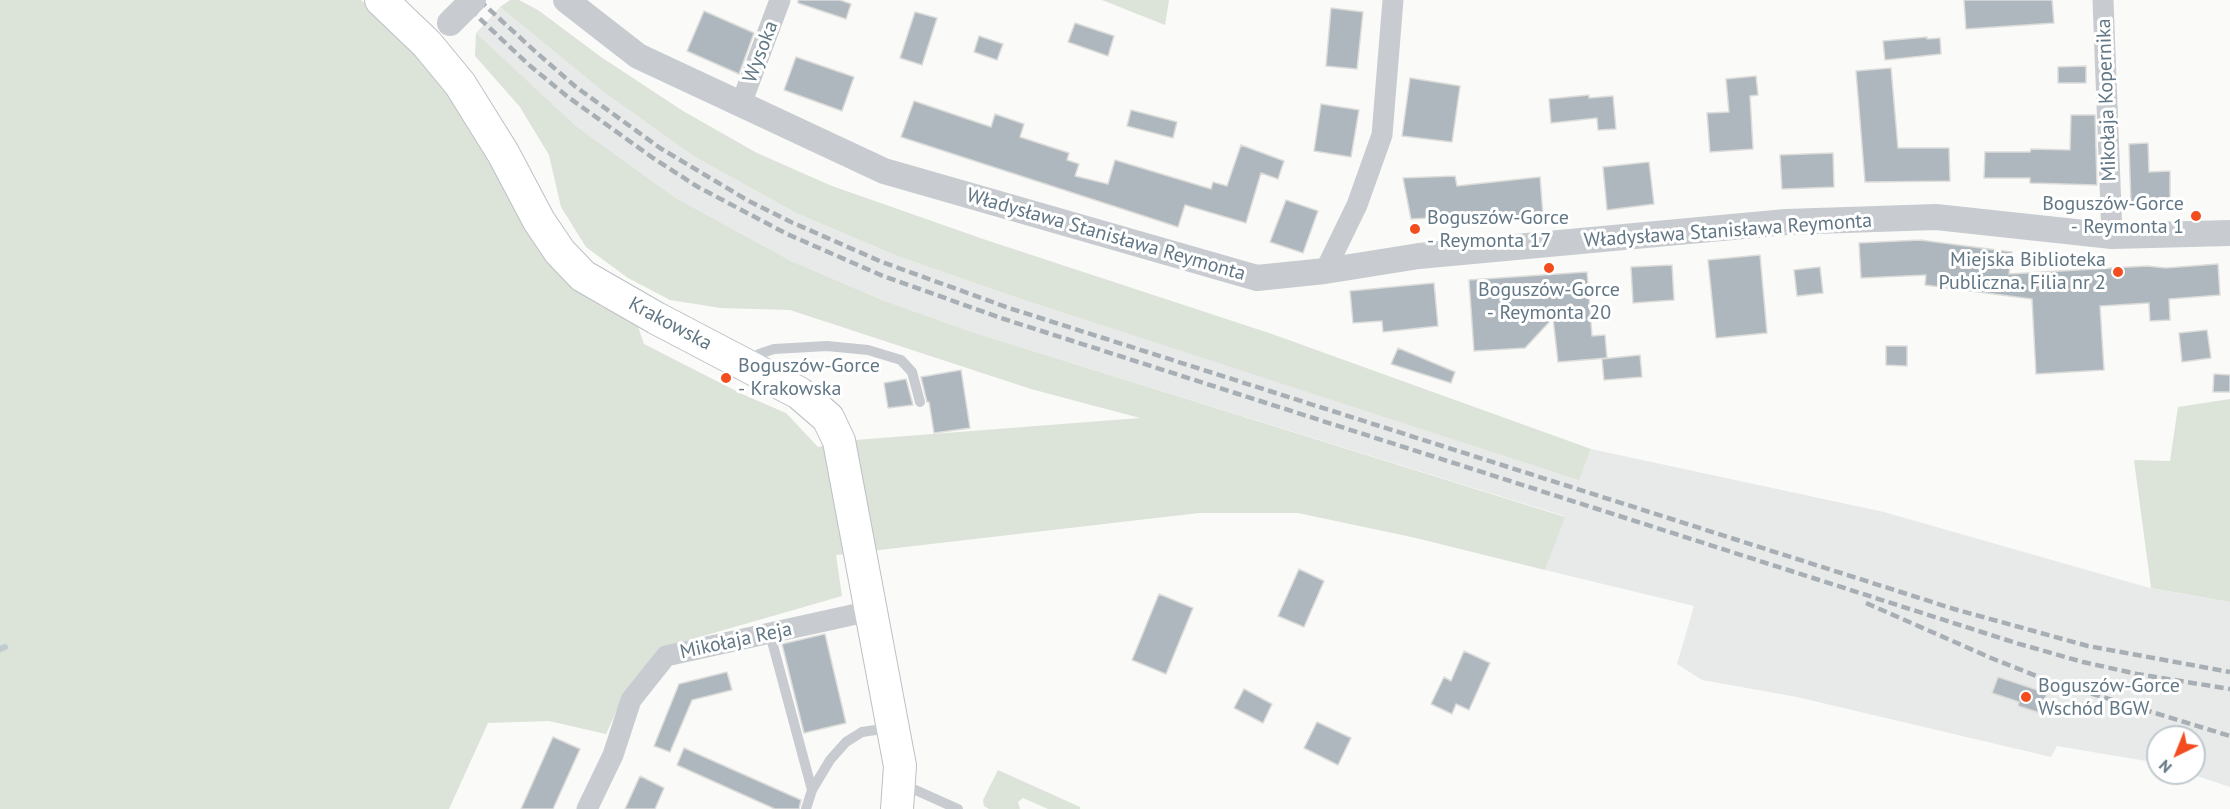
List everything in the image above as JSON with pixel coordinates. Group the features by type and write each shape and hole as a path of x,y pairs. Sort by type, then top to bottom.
{"main road":[{"name":"Krakowska","path":"381,0 419,36 460,84 503,153 555,245 583,276 656,318 798,393 828,418 839,441 900,766 898,796"}],"street":[{"path":"419,36 450,23 473,0"},
{"name":"Władysława Stanisława Reymonta","path":"566,0 638,56 884,171 1257,278 1325,271 1419,256 1786,222 1936,217 2112,236 2230,233"},
{"name":"Wysoka","path":"741,105 780,0"},
{"path":"1325,271 1357,205 1382,135 1393,0"},
{"name":"Mikołaja Kopernika","path":"2103,0 2112,236"},
{"name":"Mikołaja Reja","path":"587,809 613,755 632,700 666,656 770,634 869,602"}],"lane":[{"path":"750,367 759,354 774,349 827,346 868,350 901,360 912,372 920,402"},
{"path":"770,634 812,790"},
{"path":"806,809 812,790 830,760 846,742 862,732 892,728"},
{"path":"898,796 958,809"}],"shaded area":[{"path":"0,0 361,0 403,37 452,87 560,273 602,307 636,321 644,344 742,394 786,413 818,447 855,440 1140,418 1031,389 790,310 721,308 670,300 628,278 586,247 561,207 549,155 520,107 475,56 476,33 576,126 674,197 791,261 882,300 972,332 1565,517 1545,570 1416,538 1298,513 1199,513 836,555 842,596 658,649 623,697 606,734 549,721 488,723 449,809 0,809"},
{"path":"510,0 519,0 538,10 601,57 683,111 757,153 832,186 986,240 1272,334 1591,449 1579,480 1021,299 900,257 798,214 695,157 605,93 500,7"},
{"path":"1102,0 1169,0 1165,25"},
{"path":"500,7 605,93 695,157 798,214 900,257 1021,299 1579,479 1591,449 1884,512 2150,588 2230,602 2230,787 2206,779 2206,725 2146,725 2146,761 2057,746 2051,757 1797,697 1702,680 1677,664 1694,606 1545,570 1564,516 972,332 882,300 791,261 674,197 576,126 476,33"},
{"path":"2230,399 2230,602 2151,588 2134,460 2170,461 2178,407"},
{"path":"998,770 1080,807 1080,809 1048,809 1023,798 1018,802 1020,809 989,809 984,806 983,800"}],"building":[{"path":"798,0 840,0 851,4 846,19 798,3"},
{"path":"1964,0 2052,0 2054,23 1966,29"},
{"path":"1331,8 1363,12 1357,69 1326,66"},
{"path":"704,11 754,33 739,74 687,51"},
{"path":"915,12 937,18 922,65 900,58"},
{"path":"1075,23 1114,36 1108,56 1068,42"},
{"path":"979,36 1003,44 997,60 974,52"},
{"path":"1927,37 1927,39 1940,38 1941,54 1885,60 1883,41"},
{"path":"796,57 854,77 842,111 784,90"},
{"path":"2086,66 2086,83 2058,83 2058,67"},
{"path":"1891,68 1898,148 1949,148 1950,181 1865,182 1856,71"},
{"path":"1756,76 1758,95 1750,96 1753,149 1710,152 1707,113 1729,112 1726,79"},
{"path":"1410,78 1460,86 1452,142 1402,136"},
{"path":"1589,95 1589,98 1613,96 1616,129 1598,130 1597,118 1551,123 1549,99"},
{"path":"914,101 991,127 995,114 1024,124 1020,137 1069,153 1067,160 1079,164 1075,176 1108,184 1115,160 1211,189 1213,182 1227,186 1241,145 1284,161 1278,179 1261,173 1246,223 1185,205 1178,227 901,137"},
{"path":"1321,104 1359,110 1351,157 1314,151"},
{"path":"1131,110 1177,122 1173,138 1127,126"},
{"path":"2071,115 2095,115 2097,185 2030,183 2030,178 1984,178 1985,152 2030,152 2031,149 2070,150"},
{"path":"2148,143 2149,172 2170,171 2170,205 2131,206 2129,144"},
{"path":"1833,153 1834,187 1782,189 1780,155"},
{"path":"1649,162 1654,204 1607,210 1603,167"},
{"path":"1455,176 1457,186 1540,177 1543,215 1481,221 1480,215 1411,219 1403,178"},
{"path":"1286,200 1318,211 1303,253 1270,242"},
{"path":"1920,240 2012,252 2009,274 2218,264 2220,295 2169,299 2170,320 2150,321 2149,303 2100,306 2104,370 2036,374 2032,299 1925,285 1926,275 1861,278 1859,243"},
{"path":"1760,255 1767,333 1716,338 1708,260"},
{"path":"1672,265 1674,300 1633,303 1631,267"},
{"path":"1820,267 1823,293 1797,296 1794,270"},
{"path":"1587,272 1592,336 1605,335 1607,358 1558,362 1553,318 1525,348 1474,351 1469,280"},
{"path":"1434,283 1438,326 1383,332 1382,321 1353,323 1350,291"},
{"path":"2207,330 2211,358 2182,362 2179,333"},
{"path":"1886,346 1907,346 1907,366 1886,365"},
{"path":"1398,348 1455,372 1451,383 1391,364"},
{"path":"1640,355 1642,377 1604,380 1602,359"},
{"path":"961,370 970,428 934,433 929,402 927,402 921,377"},
{"path":"2214,374 2230,375 2230,392 2213,392"},
{"path":"906,379 913,405 888,408 884,383"},
{"path":"1299,569 1324,581 1304,627 1278,616"},
{"path":"1159,594 1193,608 1166,674 1132,660"},
{"path":"825,634 846,723 804,733 782,644"},
{"path":"1464,651 1490,663 1469,710 1456,704 1452,714 1431,704 1444,677 1451,681"},
{"path":"727,672 732,690 692,700 670,752 654,746 679,684"},
{"name":"Boguszów-Gorce Wschód BGW","path":"1998,677 2047,693 2040,713 2018,706 2019,702 1992,693"},
{"path":"1244,689 1272,704 1263,723 1234,708"},
{"path":"1317,722 1351,738 1338,765 1304,748"},
{"path":"553,737 580,749 553,809 521,809"},
{"path":"684,748 801,800 799,809 775,809 677,765"},
{"path":"640,776 664,788 655,809 625,809"}],"waterway":[{"path":"0,649 5,647"}],"railway":[{"path":"460,0 529,65 568,97 653,158 698,187 787,234 883,276 1004,319 2016,643 2137,674 2230,689"},
{"path":"479,0 576,87 660,148 747,200 882,262 1009,308 1954,609 2088,646 2230,672"},
{"path":"1866,603 2044,679 2230,736"}],"place":[{"name":"Boguszów-Gorce - Reymonta 1","path":"2196,216"},
{"name":"Boguszów-Gorce - Reymonta 17","path":"1415,229"},
{"name":"Boguszów-Gorce - Reymonta 20","path":"1549,268"},
{"name":"Miejska Biblioteka Publiczna. Filia nr 2","path":"2118,272"},
{"name":"Boguszów-Gorce - Krakowska","path":"726,378"},
{"name":"Boguszów-Gorce Wschód BGW","path":"2026,697"}]}
